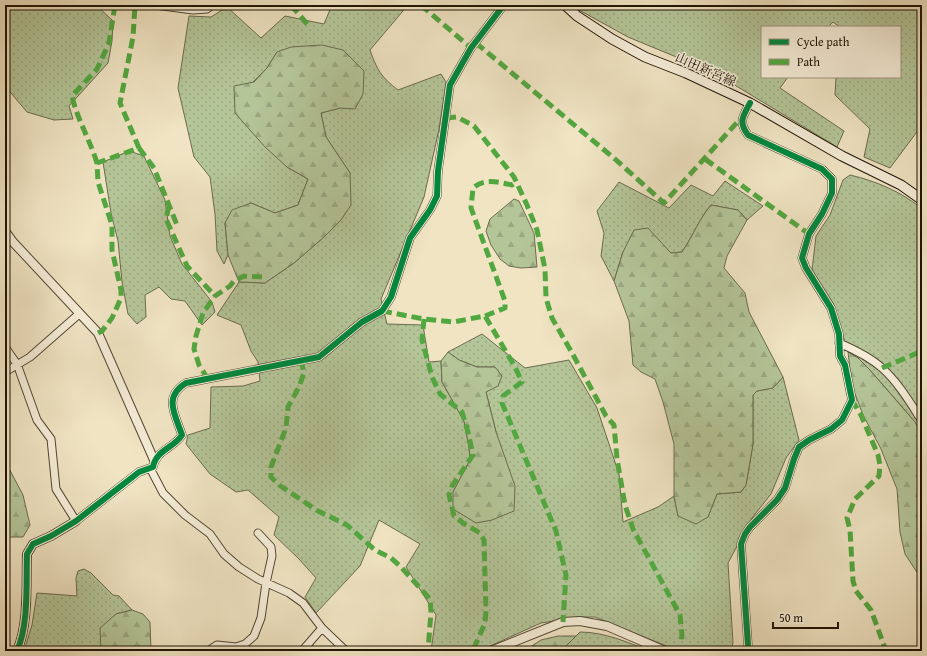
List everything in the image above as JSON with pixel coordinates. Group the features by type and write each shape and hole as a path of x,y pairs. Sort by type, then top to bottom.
{"main road":[{"name":"山田新宮線","path":"565,5 577,16 612,39 645,57 686,73 750,103 842,156 901,186 922,200"}],"street":[{"path":"155,5 193,10 207,9 212,5"},
{"path":"17,651 25,623 27,554 32,544 51,536 76,521 139,472 152,464 164,451 178,441 182,435 172,405 173,397 178,388 186,383 319,357 362,322 382,311 391,297 410,238 438,196 438,171 450,85 471,48 505,5"},
{"path":"747,651 748,645 741,544 750,527 777,500 785,488 799,447 830,429 842,420 852,400 845,365 840,356 840,334 830,308 806,268 802,258 809,234 822,214 832,193 832,179 822,169 748,136 742,128 742,118 750,103"},
{"path":"5,231 13,242 98,333 163,493 185,515 210,534 224,554 239,567 258,579 289,593 303,603 322,628 346,651"},
{"path":"5,372 30,357 79,314"},
{"path":"839,343 852,349 882,368 904,393 922,421"},
{"path":"5,347 17,364 37,420 52,439 56,489 76,521"},
{"path":"208,651 217,645 240,646 245,644 254,636 261,618 272,556 271,547 258,533"},
{"path":"491,651 563,622 580,621 606,626 666,651"},
{"path":"302,651 322,628"}],"green space":[{"path":"5,5 96,5 113,21 112,41 108,63 69,106 73,119 54,120 27,112 5,86"},
{"path":"332,5 408,5 370,50 377,68 387,81 398,90 441,74 446,82 439,129 424,197 381,299 387,324 423,325 429,362 441,361 442,382 464,421 470,460 453,492 496,432 486,392 495,367 477,367 459,360 448,352 482,334 525,368 569,360 597,408 619,474 623,522 658,507 674,496 678,516 708,517 717,494 741,492 746,485 753,444 753,394 757,391 773,388 783,377 799,440 786,458 771,494 752,518 728,563 733,643 731,651 679,651 595,617 580,617 541,623 479,651 431,651 436,615 406,567 420,544 379,520 360,566 316,613 305,597 316,578 274,535 279,517 248,490 236,492 210,474 186,444 188,435 210,428 211,387 243,386 260,381 258,362 251,351 241,325 217,315 239,282 265,283 294,263 341,220 350,173 326,137 321,113 340,108 277,52 267,68 253,82 287,167 308,179 298,205 275,213 251,203 225,223 228,255 224,264 217,251 215,214 210,177 194,157 178,88 189,16 211,17 227,7 261,38 285,16 324,24"},
{"path":"574,5 922,5 922,125 890,168 864,157 870,129 835,95 836,78 901,78 901,26 839,26 833,22 829,26 761,26 761,78 787,78 780,88 844,131 837,147 728,81 686,61 628,37 579,10"},
{"path":"322,45 343,50 364,71 363,94 355,109 340,108 321,113 326,137 350,173 351,205 341,220 324,237 294,263 265,283 239,282 228,255 225,223 232,210 251,203 275,213 298,205 308,179 287,167 265,147 235,113 234,86 254,82 267,68 277,52 291,47"},
{"path":"129,151 144,156 165,200 170,236 182,264 212,302 215,312 202,325 185,301 171,299 159,287 145,295 146,317 137,324 128,314 122,282 118,241 111,213 103,162"},
{"path":"850,175 869,180 897,192 922,209 922,435 908,413 875,376 860,361 848,352 833,303 812,270 816,236 830,215 843,180"},
{"path":"725,181 763,206 747,220 738,210 711,205 682,252 671,253 661,243 623,252 614,281 601,256 604,233 597,211 619,182 669,208 691,185 713,196"},
{"path":"514,199 519,201 534,233 537,267 521,268 509,266 500,259 491,245 486,231 490,219"},
{"path":"711,205 738,210 747,220 727,256 724,268 745,293 749,312 783,377 773,388 757,391 753,395 753,444 746,485 741,492 717,494 708,517 696,524 678,516 674,496 674,444 663,402 655,379 641,372 633,365 629,321 614,281 623,252 634,230 648,228 671,253 682,252"},
{"path":"448,352 459,360 477,367 495,367 502,376 498,386 486,392 496,432 515,486 514,511 492,520 476,523 453,509 453,492 470,460 464,421 442,382 441,361"},
{"path":"848,352 858,358 869,369 915,422 922,435 922,580 905,554 900,532 897,489 881,449 863,415 852,386"},
{"path":"5,461 23,495 30,525 23,537 5,537"},
{"path":"84,569 91,573 113,595 119,596 132,610 116,614 100,649 101,651 24,651 32,625 37,593 77,596 76,578 78,571"},
{"path":"132,610 143,614 150,622 151,651 101,651 100,628 116,614"},
{"path":"580,632 589,632 607,636 650,651 565,651 565,647"},
{"path":"558,636 576,636 565,647 565,651 524,651 541,640"}],"marked path":[{"path":"97,163 74,105 72,96 97,69 109,43 115,5"},
{"path":"98,333 102,331 112,318 121,298 121,290 112,250 112,225 98,182 97,163 139,148 120,103 133,37 135,5"},
{"path":"291,5 308,25"},
{"path":"421,5 471,48"},
{"path":"476,43 615,159 664,203 742,117"},
{"path":"446,118 457,117 474,126 514,177 527,205 537,230 545,269 546,298 552,318 606,416 614,425 617,459 625,505 633,529 680,615 682,635 681,643"},
{"path":"139,148 154,168 177,225"},
{"path":"705,159 809,234"},
{"path":"485,316 505,308 505,301 471,208 473,188 486,182 512,185 516,182"},
{"path":"169,206 166,219 187,266 215,296"},
{"path":"208,379 199,365 194,349 196,336 203,313 215,296 230,286 234,281 244,276 264,277"},
{"path":"382,311 424,319 453,322 485,316 515,367 522,382 503,396 502,403 556,531 566,575 563,622"},
{"path":"424,319 422,340 432,377 440,394 462,412 473,455 452,486 449,495 454,516 480,533 484,540 485,623 474,651"},
{"path":"882,368 922,351"},
{"path":"301,360 304,373 299,387 288,407 286,428 271,467 271,477 279,485 318,511 347,525 375,550 391,558 430,599 431,612 428,651"},
{"path":"852,400 861,415 878,455 880,465 879,476 855,499 847,518 850,530 853,581 856,591 871,610 886,651"}],"cycle path":[{"path":"17,651 21,640 25,616 27,554 33,544 51,536 76,521 139,472 153,467 155,461 161,453 175,443 182,435 173,406 173,400 179,388 186,383 319,357 362,322 382,311 391,297 410,238 430,210 437,196 438,171 450,85 471,48 505,5"},
{"path":"747,651 748,645 741,544 745,534 777,500 785,488 799,447 831,429 842,420 852,400 845,365 840,356 839,334 831,308 806,268 802,258 809,234 822,214 832,193 832,179 822,169 748,135 742,123 750,103"}]}
